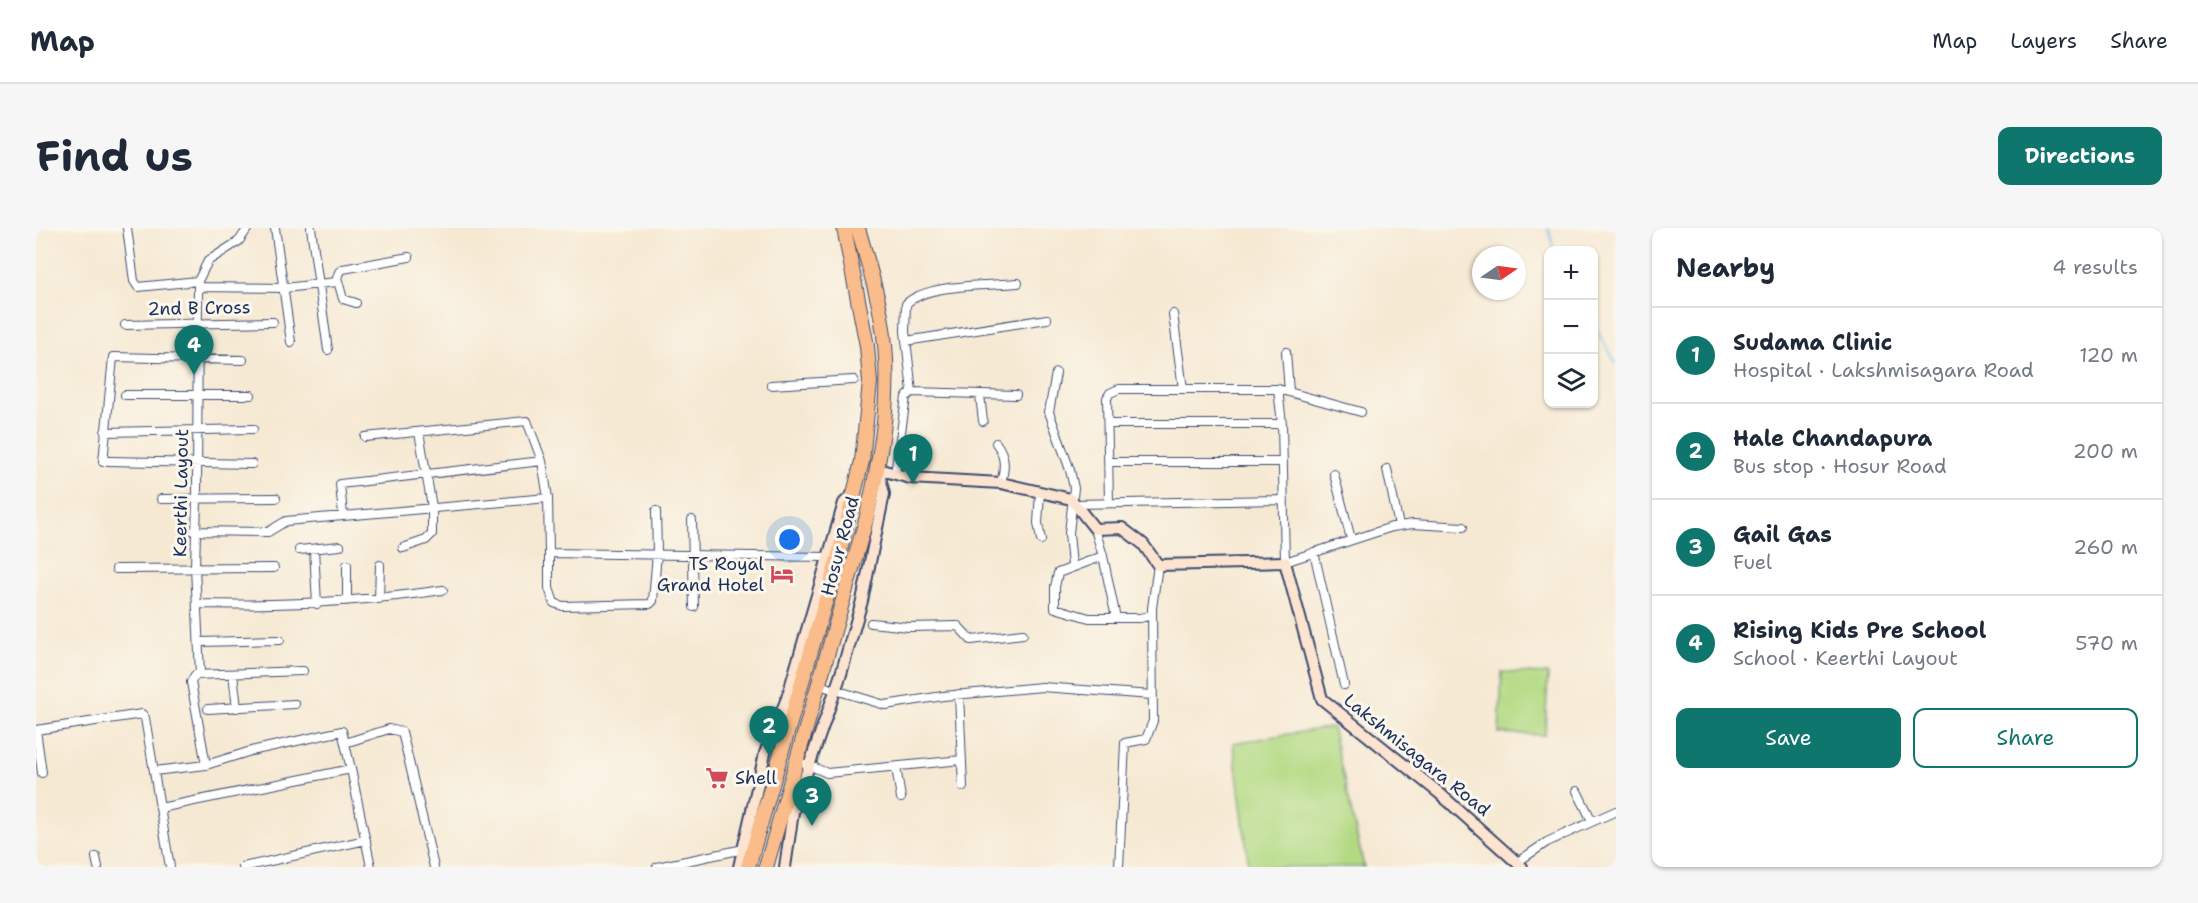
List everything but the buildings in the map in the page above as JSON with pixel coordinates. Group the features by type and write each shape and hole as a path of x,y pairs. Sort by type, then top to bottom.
{"highway":[{"name":"Hosur Road","path":"748,867 855,492 867,425 870,382 865,328 844,228"},
{"name":"Hosur Road","path":"766,867 803,763 819,685 867,520 878,469 886,394 885,350 881,316 858,228"}],"street":[{"path":"127,228 134,281 138,287 198,284 285,288 338,281"},
{"path":"198,284 208,261 239,240 248,228"},
{"path":"275,228 291,342"},
{"path":"311,228 328,350"},
{"path":"356,303 343,299 338,281 340,270 409,257"},
{"name":"Keerthi Layout","path":"198,284 197,500 194,531 200,674 195,675 191,682 206,765"},
{"path":"912,392 906,341 906,304 912,298 933,290 1018,284"},
{"path":"1173,314 1183,389"},
{"path":"906,341 1047,319"},
{"name":"2nd B Cross","path":"125,325 273,322"},
{"path":"1286,352 1289,392"},
{"path":"243,360 113,357 105,432 106,462 252,464"},
{"path":"1056,373 1049,412 1070,470 1074,488 1069,533 1072,566"},
{"path":"771,385 854,380"},
{"path":"1278,388 1282,424 1285,562"},
{"path":"1109,503 1110,424 1107,398 1110,393 1119,389 1278,388 1361,412"},
{"path":"895,474 906,397 912,392 1016,395"},
{"path":"125,395 251,395"},
{"path":"980,395 983,421"},
{"path":"365,437 527,421 542,461 548,498 551,598 554,603 563,606 650,604 653,601 657,553 656,511"},
{"path":"1110,424 1282,424"},
{"path":"105,432 253,429"},
{"path":"403,548 426,540 432,534 432,507 419,432"},
{"path":"996,443 1001,450 1004,462 1001,483"},
{"path":"343,515 340,483 542,461"},
{"path":"1109,462 1283,462"},
{"path":"785,867 789,826 803,763 835,691 873,556 884,494 878,469 910,478 1001,483 1073,501 1109,503 1284,500"},
{"path":"1387,469 1399,526"},
{"path":"1334,474 1351,539"},
{"path":"739,867 765,753 787,698 844,503 855,492"},
{"path":"1040,492 1038,523 1041,540"},
{"path":"161,499 276,498"},
{"path":"194,531 268,532 286,521 548,498"},
{"path":"1073,501 1095,529 1116,618"},
{"path":"692,520 694,607"},
{"path":"1158,565 1285,562 1351,539 1399,526 1420,524 1463,526"},
{"path":"1095,529 1122,528 1143,544 1158,565 1152,615 1153,720 1146,739 1125,742 1119,867"},
{"path":"299,550 339,546"},
{"path":"314,549 317,604"},
{"path":"1314,552 1344,685"},
{"path":"549,553 692,553 829,557"},
{"path":"1103,556 1058,573 1055,608 1085,618 1140,618 1152,615"},
{"name":"Lakshmisagara Road","path":"1285,562 1322,699 1438,792 1520,864"},
{"path":"347,565 347,601"},
{"path":"379,599 380,565"},
{"path":"116,569 274,568"},
{"path":"197,604 280,606 317,604 379,599 443,590"},
{"path":"871,623 909,627 958,626 966,637 979,641 1023,633"},
{"path":"199,642 280,640"},
{"path":"200,674 303,671"},
{"path":"233,674 237,708"},
{"path":"819,685 885,705 959,694 1042,687 1152,695"},
{"path":"959,694 963,787"},
{"path":"208,710 295,704"},
{"path":"42,772 36,730 142,714 146,718 170,867"},
{"path":"345,743 389,729 402,732 434,867"},
{"path":"154,771 206,765 251,751 342,731 371,867"},
{"path":"803,763 827,773 962,760"},
{"path":"896,767 901,798"},
{"path":"160,808 351,769"},
{"path":"1577,791 1592,821"},
{"path":"1520,864 1546,842 1616,811"},
{"path":"243,867 366,840"},
{"path":"657,867 744,849"},
{"path":"96,857 98,867"}],"green space":[{"path":"1502,672 1548,674 1545,735 1499,733"},
{"path":"1332,727 1364,867 1249,867 1233,743"}],"waterway":[{"path":"1548,228 1553,246"},
{"path":"1598,332 1616,363"}],"place":[{"name":"Rising Kids Pre School","path":"194,375"},
{"name":"Sudama Clinic","path":"913,484"},
{"name":"TS Royal Grand Hotel","path":"782,574"},
{"name":"Hale Chandapura","path":"769,756"},
{"name":"Shell","path":"717,778"},
{"name":"Gail Gas","path":"812,826"}]}
